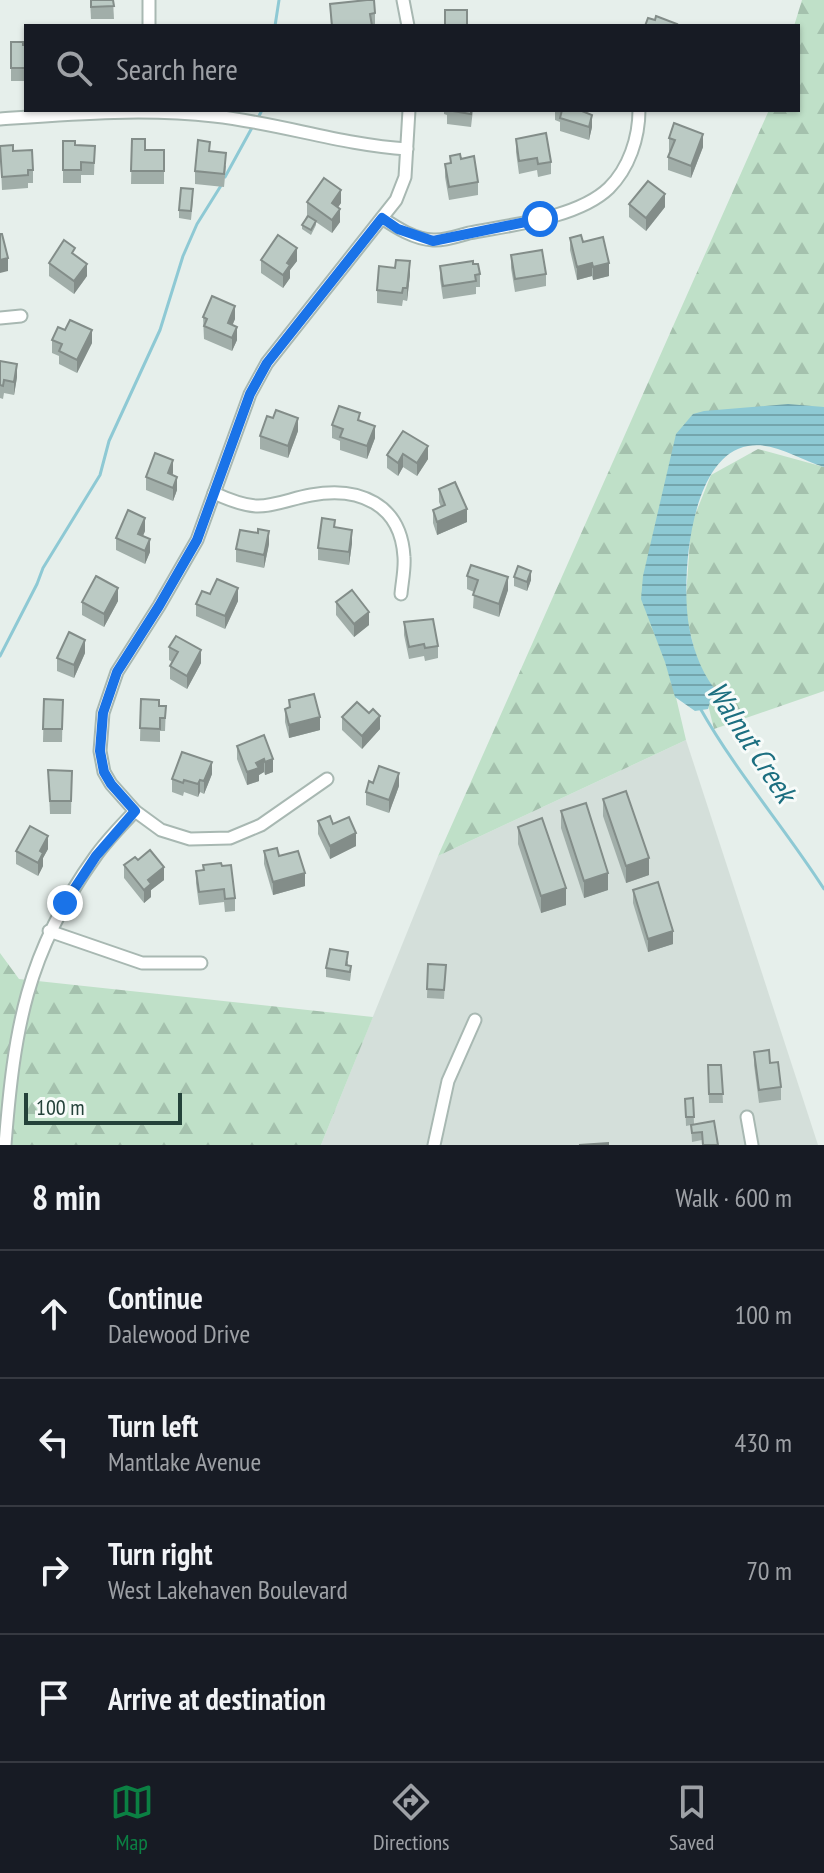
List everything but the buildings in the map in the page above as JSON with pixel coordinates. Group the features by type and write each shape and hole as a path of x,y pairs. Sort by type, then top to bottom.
{"street":[{"path":"149,0 149,24"},
{"path":"403,0 408,24"},
{"path":"0,119 130,112"},
{"path":"162,112 215,116 375,147 407,149"},
{"path":"327,779 261,825 230,838 190,839 161,830 135,811 111,784 104,772 100,751 103,713 117,672 197,540 250,394 267,363 401,190 405,177 409,112"},
{"path":"382,218 398,229 433,241 540,219 592,202 623,171 633,148 639,112"},
{"path":"0,318 21,316"},
{"path":"214,493 229,500 259,506 341,491 373,500 397,525 403,541 405,560 401,594"},
{"path":"5,1145 10,1080 20,1014 36,961 49,931 96,856 135,811"},
{"path":"49,931 142,963 201,963"},
{"path":"434,1145 448,1081 475,1020"},
{"path":"747,1117 752,1145"}],"shaded area":[{"path":"686,740 818,1145 321,1145 438,856"}],"green space":[{"path":"802,0 824,0 824,409 735,416 653,599 686,740 438,856 768,112 800,112 800,24 795,24"},
{"path":"758,449 824,467 824,691 714,729 685,612 691,525 711,475"},
{"path":"0,953 19,979 373,1017 321,1145 0,1145"}],"water":[{"path":"788,404 824,407 824,467 767,446 748,446 729,454 713,471 702,493 689,547 686,600 691,638 704,673 714,688 708,709 695,711 675,697 641,599 643,576 676,434 693,414 704,411"}],"waterway":[{"path":"275,24 279,0"},
{"path":"258,118 261,112"},
{"path":"225,177 254,124"},
{"path":"0,656 43,568 100,475 109,441 160,330 183,256 197,224 222,184"},
{"name":"Walnut Creek","path":"700,708 729,755 824,889"}],"route":[{"path":"65,903 96,856 135,811 104,772 100,751 103,713 117,672 197,540 250,394 267,363 382,218 398,229 433,241 540,219"}]}
